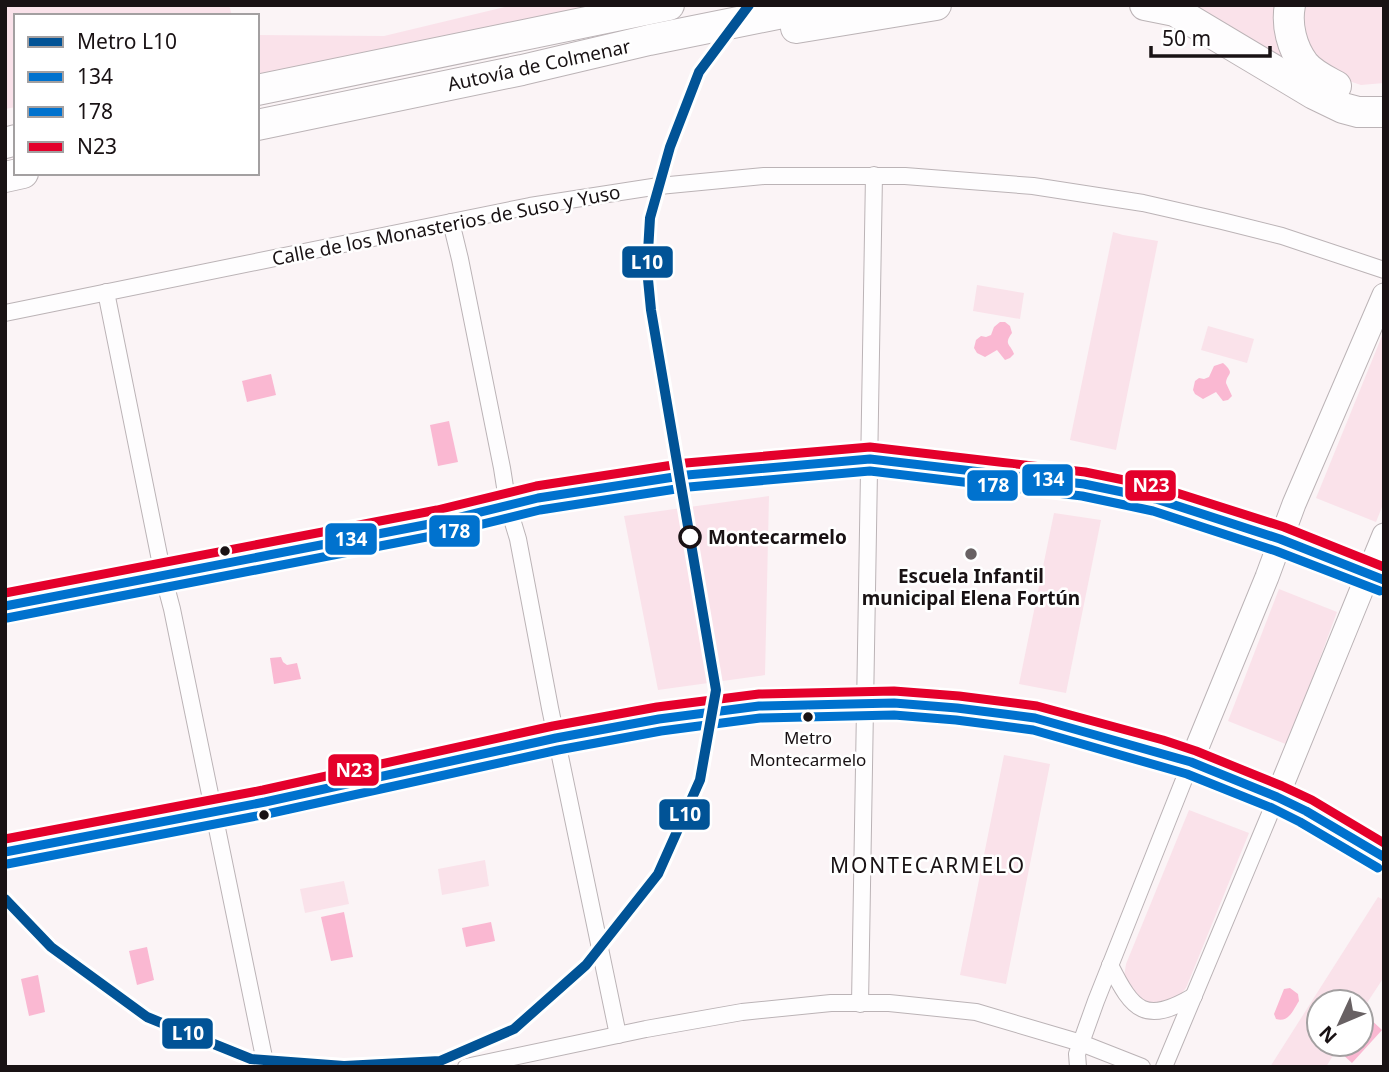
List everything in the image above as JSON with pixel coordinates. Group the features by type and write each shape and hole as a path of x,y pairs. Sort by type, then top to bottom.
{"highway":[{"name":"Autovía de Colmenar","path":"259,90 669,5"},
{"name":"Autovía de Colmenar","path":"259,125 822,5"},
{"path":"522,70 651,55 936,5"},
{"path":"1145,5 1175,11 1314,94 1343,108 1359,112 1384,112"},
{"path":"1290,5 1289,29 1304,64 1319,77 1339,88 1357,93 1384,91"}],"street":[{"name":"Calle de los Monasterios de Suso y Yuso","path":"5,313 530,206 659,186 764,176 874,175 1034,186 1143,203 1222,220 1282,236 1384,271"},
{"path":"860,1004 874,175"},
{"path":"451,222 618,1035"},
{"path":"106,292 267,1067"},
{"path":"1078,1067 1077,1054 1110,965 1280,539 1384,295"},
{"path":"5,606 440,522 538,498 687,475 870,459 1084,484 1156,499 1280,539 1376,577"},
{"path":"1164,1067 1277,797 1376,577 1384,535"},
{"path":"5,852 214,812 556,738 659,719 759,706 866,703 957,708 1035,718 1111,738 1191,762 1277,797 1307,811 1384,857"},
{"path":"1110,965 1123,990 1135,1005 1151,1012 1165,1011 1194,996"},
{"path":"466,1067 742,1012 831,1003 889,1003 976,1012 1081,1043 1142,1067"}],"shaded area":[{"path":"5,5 229,5 231,14 14,14 14,107 5,109"},
{"path":"513,5 604,5 259,76 259,35 384,36"},
{"path":"1173,5 1280,5 1291,63"},
{"path":"1299,5 1384,5 1384,83 1361,85 1331,75 1312,62"},
{"path":"1113,232 1158,241 1116,450 1070,440"},
{"path":"977,285 1024,293 1020,319 973,311"},
{"path":"1000,322 1010,326 1012,333 1008,342 1014,354 1005,360 997,350 985,357 977,353 974,348 976,340 981,336 991,335"},
{"path":"1208,326 1254,339 1247,363 1201,350"},
{"path":"1384,331 1384,502 1376,522 1316,498"},
{"path":"1223,363 1230,372 1226,383 1232,396 1223,401 1216,392 1203,399 1195,394 1195,381 1209,377 1214,366"},
{"path":"271,374 276,395 247,402 242,381"},
{"path":"449,421 458,462 438,466 430,425"},
{"path":"769,496 765,675 658,690 624,516"},
{"path":"1054,513 1101,520 1066,693 1019,684"},
{"path":"1279,589 1337,612 1288,745 1228,721"},
{"path":"281,657 287,665 297,663 301,679 274,684 270,658"},
{"path":"1004,755 1050,764 1006,984 960,975"},
{"path":"1189,810 1249,833 1186,988 1175,1001 1146,1004 1134,997 1124,977 1126,964"},
{"path":"485,860 489,886 442,895 438,869"},
{"path":"344,881 349,904 305,913 300,889"},
{"path":"1378,897 1384,900 1384,977 1375,991 1375,988 1320,988"},
{"path":"344,912 353,957 331,961 321,917"},
{"path":"491,922 495,941 466,947 462,928"},
{"path":"147,947 154,980 137,985 129,951"},
{"path":"38,975 45,1012 29,1016 21,979"},
{"path":"1290,988 1298,994 1299,1001 1287,1017 1276,1019 1274,1014 1284,989"},
{"path":"1305,1012 1305,1058 1331,1058 1326,1067 1270,1067"},
{"path":"1375,1023 1382,1030 1375,1038"}],"metro line":[{"name":"L10","path":"5,899 51,947 147,1017 251,1059 344,1066 440,1061 514,1029 586,965 658,874 700,780 716,690 651,310 647,269 650,218 670,147 699,72 749,5"}],"transit line":[{"name":"N23","path":"5,593 437,510 536,486 686,463 870,447 1085,472 1158,487 1284,527 1384,567"},
{"name":"134","path":"5,606 440,522 538,498 687,475 870,459 1084,484 1156,499 1280,539 1384,580"},
{"name":"178","path":"7,618 442,534 540,510 689,487 870,471 1082,496 1153,511 1276,551 1380,591"},
{"name":"N23","path":"5,839 263,790 553,726 657,707 759,694 894,691 1037,706 1163,740 1282,786 1312,800 1384,843"},
{"name":"134","path":"5,852 265,802 556,738 659,719 759,706 894,703 1035,718 1191,762 1306,811 1384,857"},
{"name":"178","path":"7,864 267,814 558,750 661,731 760,718 894,715 1033,730 1187,774 1272,808 1378,868"}],"place":[{"name":"Montecarmelo","path":"690,537"},
{"name":"Escuela Infantil municipal Elena Fortún","path":"971,554"},
{"name":"Metro Montecarmelo","path":"808,717"}],"district":[{"name":"MONTECARMELO","path":"928,865"}]}
